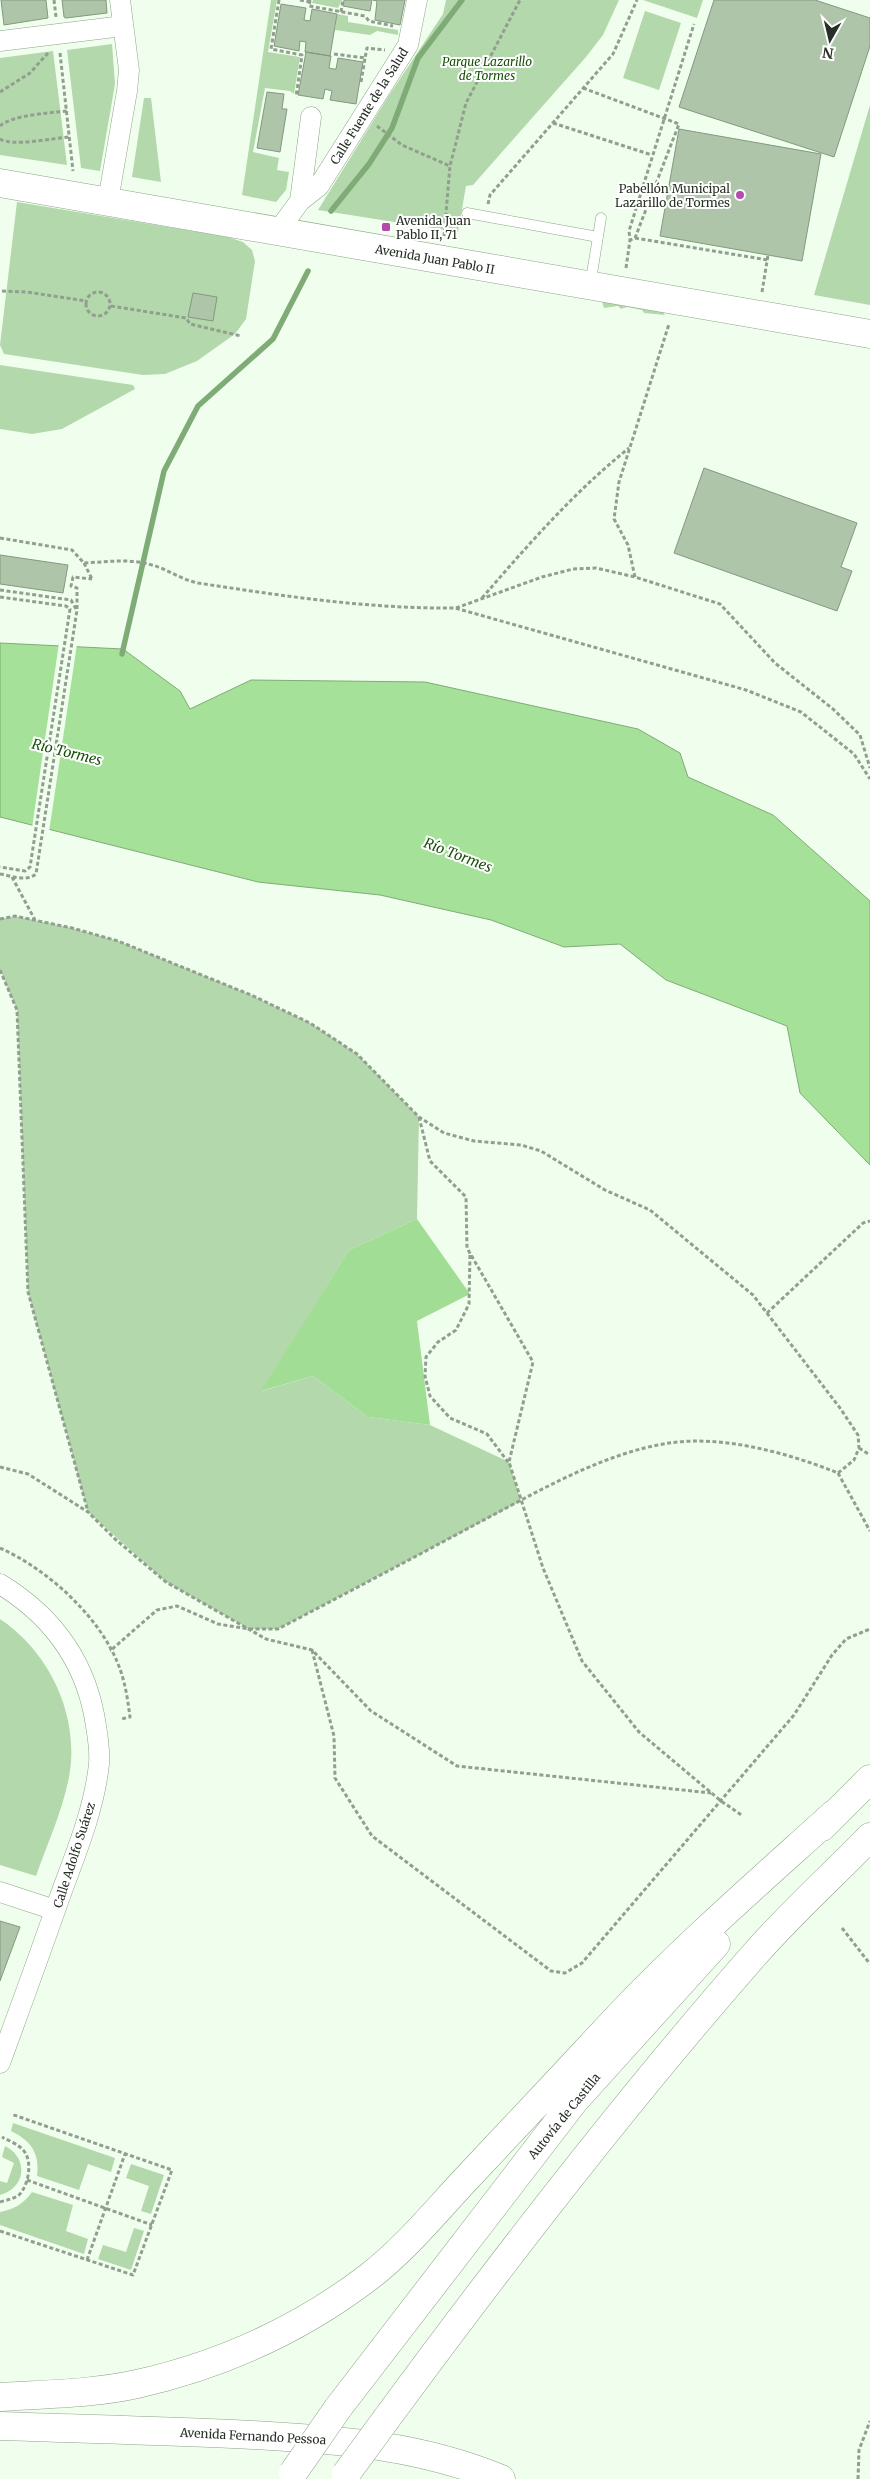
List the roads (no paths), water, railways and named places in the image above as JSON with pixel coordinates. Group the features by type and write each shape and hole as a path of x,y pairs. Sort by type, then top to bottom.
{"main road":[{"name":"Avenida Juan Pablo II","path":"0,183 590,287 870,334"},
{"name":"Autovía de Castilla","path":"291,2476 338,2408 575,2100 834,1814 870,1779"},
{"path":"0,2397 76,2393 135,2385 182,2372 248,2348 314,2315 371,2275 416,2232 650,1983 834,1814"},
{"path":"345,2477 498,2267 606,2131 756,1953 870,1838"},
{"name":"Avenida Fernando Pessoa","path":"0,2426 214,2433 340,2440 419,2452 473,2467 501,2479"}],"street":[{"path":"108,201 129,70 120,0"},
{"name":"Calle Fuente de la Salud","path":"278,231 300,201 319,186 408,45 417,0"},
{"path":"0,42 123,26"},
{"name":"Calle Fuente de la Salud","path":"300,201 311,117"},
{"name":"Calle Adolfo Suárez","path":"0,1584 25,1599 52,1625 73,1654 93,1700 99,1762 95,1790 84,1831 0,2063"},
{"path":"0,1892 55,1910"}],"lane":[{"path":"467,213 598,237"},
{"path":"590,287 601,218"}],"water":[{"name":"Río Tormes","path":"0,643 123,649 180,691 190,709 251,680 425,682 638,729 680,753 688,777 773,815 870,901 870,1165 800,1093 787,1026 666,980 620,944 564,947 491,920 380,895 258,882 0,817"}],"waterway":[{"path":"331,211 369,164 392,128 418,58 462,0"},
{"path":"122,654 164,471 198,406 273,339 308,271"}],"place":[{"name":"Pabellón Municipal Lazarillo de Tormes","path":"740,195"},
{"name":"Avenida Juan Pablo II, 71","path":"386,227"}],"park label":[{"name":"Parque Lazarillo de Tormes","path":"487,68"}]}
